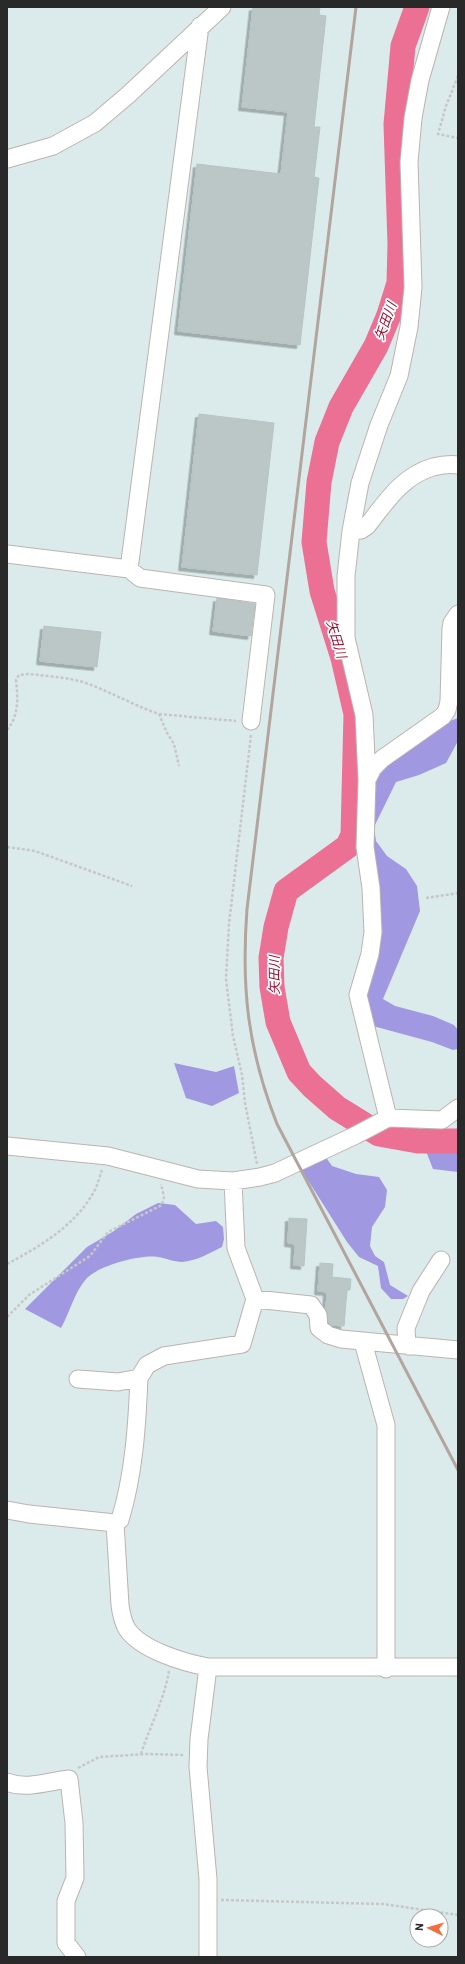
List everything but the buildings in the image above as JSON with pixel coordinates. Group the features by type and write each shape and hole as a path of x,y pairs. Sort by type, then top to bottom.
{"street":[{"path":"7,159 53,146 95,123 128,95 222,7"},
{"path":"385,1119 358,995 370,954 373,932 371,888 365,847 367,780 364,715 346,638 346,576 351,531 360,484 379,425 399,376 409,327 413,287 409,162 410,147 420,80 441,7"},
{"path":"129,569 200,26"},
{"path":"351,531 361,530 367,526 397,487 410,477 424,470 438,466 458,466"},
{"path":"7,554 129,569 140,578 266,595 251,721"},
{"path":"367,780 373,768 382,759 443,716 447,710 449,701 451,629 452,623 458,614"},
{"path":"7,1146 108,1156 198,1179 233,1181 275,1173 356,1135 385,1119 442,1120 458,1108"},
{"path":"7,1510 29,1514 115,1523 120,1520 127,1496 137,1420 139,1378 147,1365 164,1356 242,1344 255,1299 236,1248 233,1181"},
{"path":"408,1346 406,1328 422,1291 441,1260"},
{"path":"255,1299 311,1305 318,1315 319,1328 328,1336 363,1342 458,1350"},
{"path":"363,1342 386,1425 386,1669"},
{"path":"78,1379 118,1382 139,1378"},
{"path":"115,1523 122,1617 128,1629 136,1637 172,1658 208,1667 386,1669 458,1667"},
{"path":"208,1667 198,1756 208,1899 208,1957"},
{"path":"7,1782 13,1784 36,1785 48,1781 69,1779 74,1823 75,1878 66,1901 66,1943 77,1957"}],"path":[{"path":"458,76 446,106 438,134 458,138"},
{"path":"7,730 14,722 18,700 16,680 20,676 28,674 81,682 122,697 139,707 159,714 251,721 251,741 229,924 226,979 233,1036 242,1074 245,1103 260,1177"},
{"path":"159,714 167,733 174,744 179,766"},
{"path":"7,847 35,851 132,886"},
{"path":"426,898 458,893"},
{"path":"7,1264 37,1248 77,1216 92,1195 108,1156"},
{"path":"7,1317 29,1295 90,1256 108,1232 162,1205 164,1197 157,1168"},
{"path":"142,1754 148,1731 160,1704 172,1658"},
{"path":"69,1779 72,1771 99,1757 142,1754 198,1756"},
{"path":"208,1899 383,1904 458,1915"}],"shaded area":[{"path":"458,718 458,741 446,763 419,775 396,782 374,827 376,841 387,856 406,869 417,886 420,911 383,999 395,1006 433,1016 454,1025 458,1030 458,1049 453,1050 432,1042 373,1026 366,995 368,844 375,779 387,764 444,723"},
{"path":"174,1063 216,1072 234,1066 239,1093 212,1106 186,1098"},
{"path":"424,1146 458,1148 458,1172 433,1169"},
{"path":"325,1156 332,1166 356,1174 379,1177 387,1190 385,1207 372,1227 370,1246 375,1256 384,1262 390,1285 408,1296 403,1299 391,1299 381,1288 378,1266 359,1257 347,1242 299,1166"},
{"path":"158,1203 175,1205 196,1224 216,1221 223,1227 224,1239 222,1247 203,1256 182,1262 158,1257 141,1257 131,1259 109,1266 92,1274 82,1284 75,1296 61,1328 25,1309 87,1247 114,1231 136,1214"}],"waterway":[{"name":"矢田川","path":"417,7 403,46 396,124 400,244 399,283 389,315 376,346 341,407 327,442 319,482 314,542 322,591 343,658 356,714 353,835 348,846 286,891 276,927 271,958 272,987 278,1022 299,1072 312,1086 337,1108 379,1134 418,1141 458,1141"}],"railway":[{"path":"356,7 247,909 245,938 246,993 253,1045 267,1097 277,1124 458,1470"}]}
